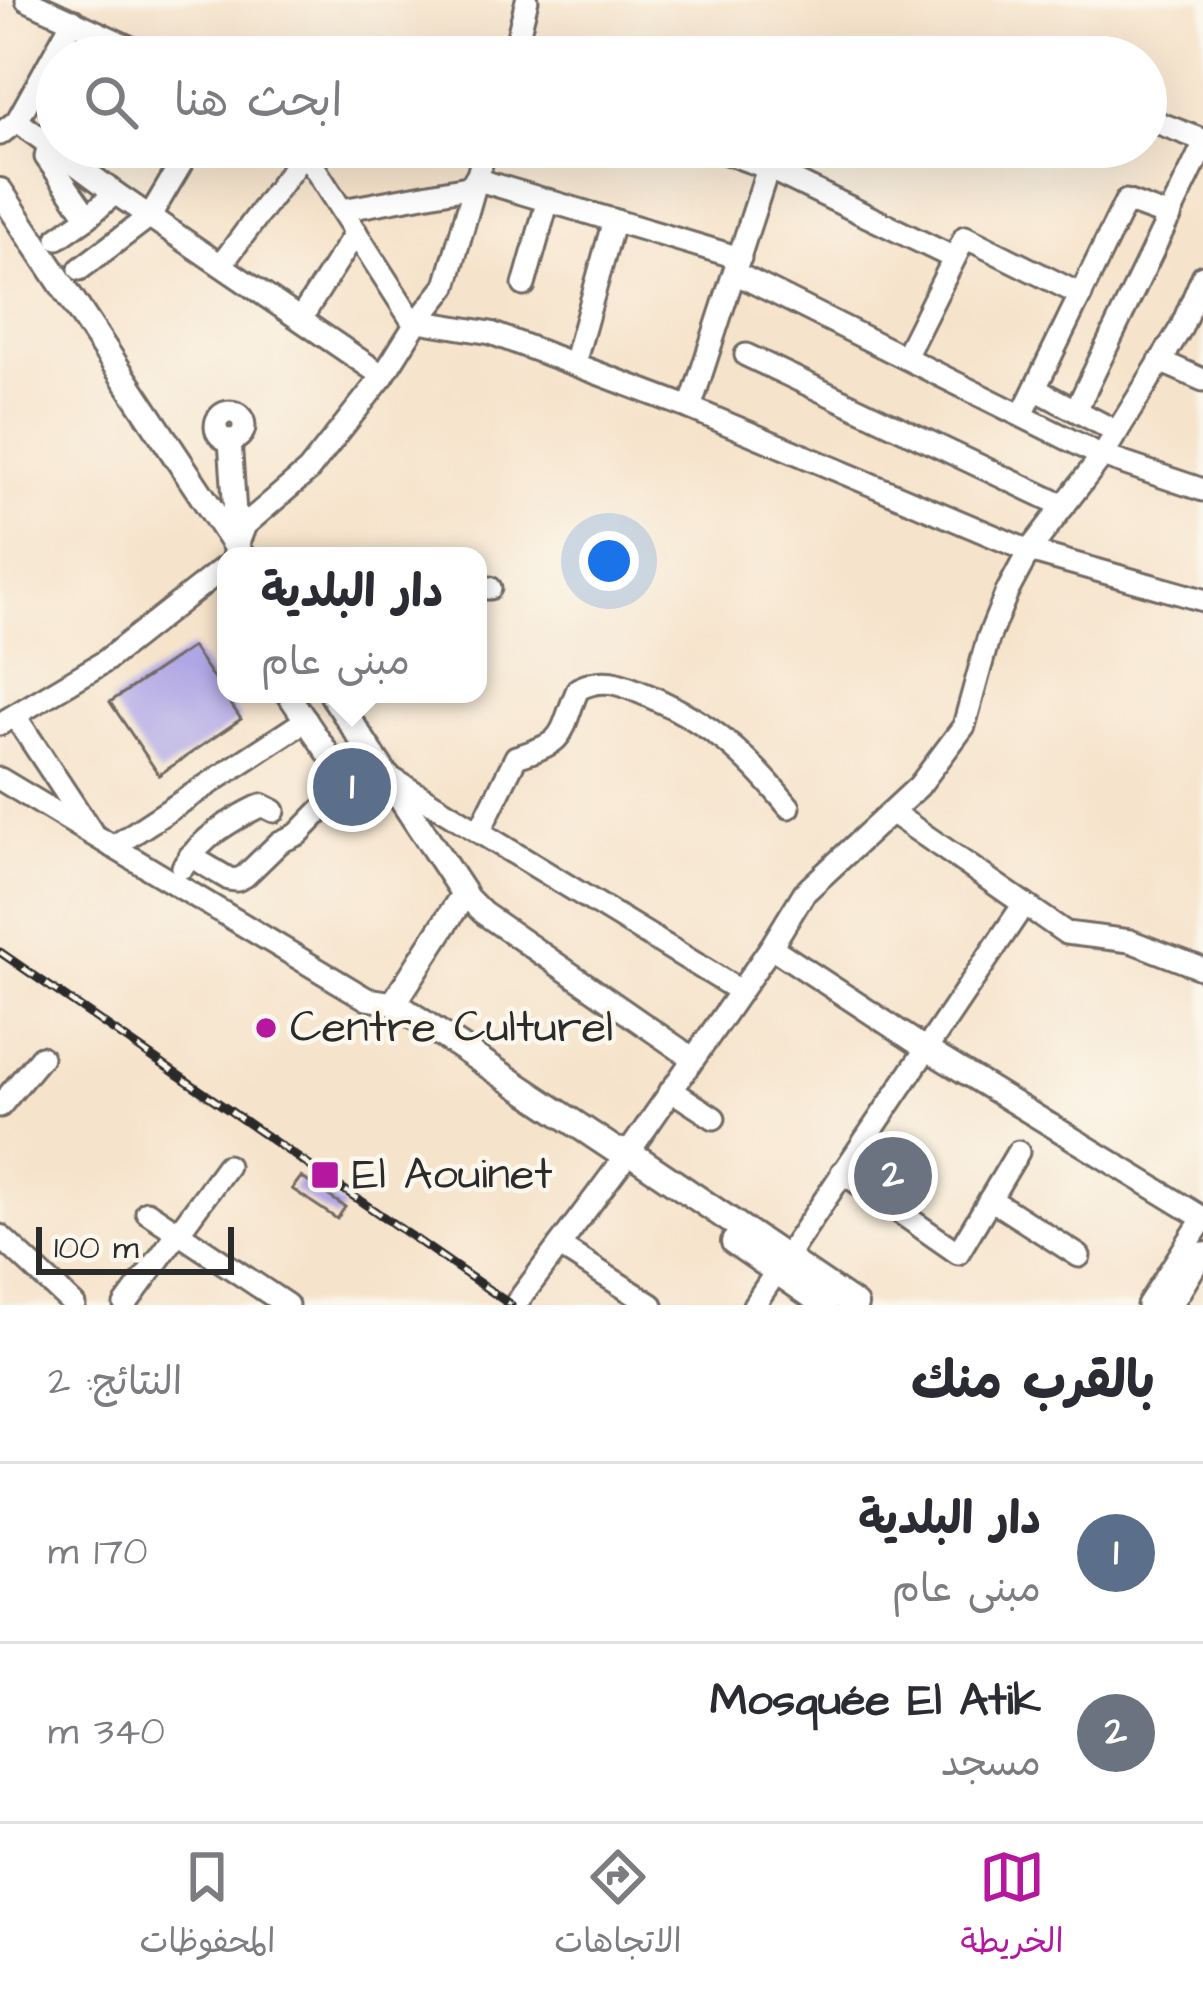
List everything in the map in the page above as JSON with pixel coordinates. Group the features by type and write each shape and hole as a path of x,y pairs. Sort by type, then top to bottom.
{"main road":[{"path":"0,191 98,354"},
{"path":"0,220 98,354 226,547"},
{"path":"318,703 349,765 460,901"},
{"path":"346,703 460,901"},
{"path":"460,901 394,1003 781,1264 856,1305"},
{"path":"781,1264 825,1305"}],"street":[{"path":"27,0 107,36"},
{"path":"518,36 527,0"},
{"path":"64,36 73,20"},
{"path":"9,128 36,82"},
{"path":"1076,410 1203,143 1167,127"},
{"path":"54,168 88,217"},
{"path":"83,168 383,376"},
{"path":"80,269 149,215 178,168"},
{"path":"221,265 290,168"},
{"path":"315,168 417,323 491,333 690,408 1029,551 1203,600"},
{"path":"237,547 245,525 308,471 446,286 479,168"},
{"path":"690,408 768,168 954,258"},
{"path":"342,210 474,182 614,220 738,266 1102,456 1203,490"},
{"path":"58,238 115,193"},
{"path":"524,285 548,200"},
{"path":"1022,416 1126,201 1170,218"},
{"path":"574,364 614,220"},
{"path":"301,318 356,232"},
{"path":"905,357 965,237 1081,295"},
{"path":"515,1305 740,991 804,893 919,786 964,726 988,639 1007,592 1029,551 1117,432 1180,328 1203,276"},
{"path":"746,355 1064,506"},
{"path":"1160,361 1203,380"},
{"path":"1035,388 1117,432"},
{"path":"230,440 233,547"},
{"path":"104,841 8,720 104,662 217,571"},
{"path":"479,832 516,758 551,746 578,689 612,681 688,713 759,770 789,807"},
{"path":"190,856 237,880 280,842 298,834 329,802 349,765 294,703"},
{"path":"104,841 306,721"},
{"path":"385,775 740,991"},
{"path":"0,779 367,999 394,1003"},
{"path":"173,883 190,856 224,824 262,805 274,811"},
{"path":"891,812 1066,933 1130,941 1203,969"},
{"path":"460,901 692,1058"},
{"path":"754,1305 1024,904"},
{"path":"771,946 926,1049 1203,1219 1148,1305"},
{"path":"0,1106 9,1078 41,1057"},
{"path":"670,1090 714,1118"},
{"path":"842,1172 958,1253 1018,1152"},
{"path":"125,1305 227,1166"},
{"path":"990,1199 1078,1256"},
{"path":"147,1212 287,1305"},
{"path":"0,1236 74,1305"},
{"path":"559,1246 652,1305"},
{"path":"1171,1305 1203,1253"}],"building":[{"path":"192,647 217,684 217,703 230,703 241,719 159,775 110,702"},
{"path":"886,1142 889,1146 897,1142 924,1190 910,1216 894,1194 883,1200 862,1162 871,1157 867,1153"},
{"path":"301,1177 345,1207 337,1219 292,1189"}],"railway":[{"path":"0,952 511,1305"}],"place":[{"name":"دار البلدية","path":"352,787"},
{"name":"Centre Culturel","path":"266,1028"},
{"name":"El Aouinet","path":"325,1175"},
{"name":"Mosquée El Atik","path":"893,1176"}]}
